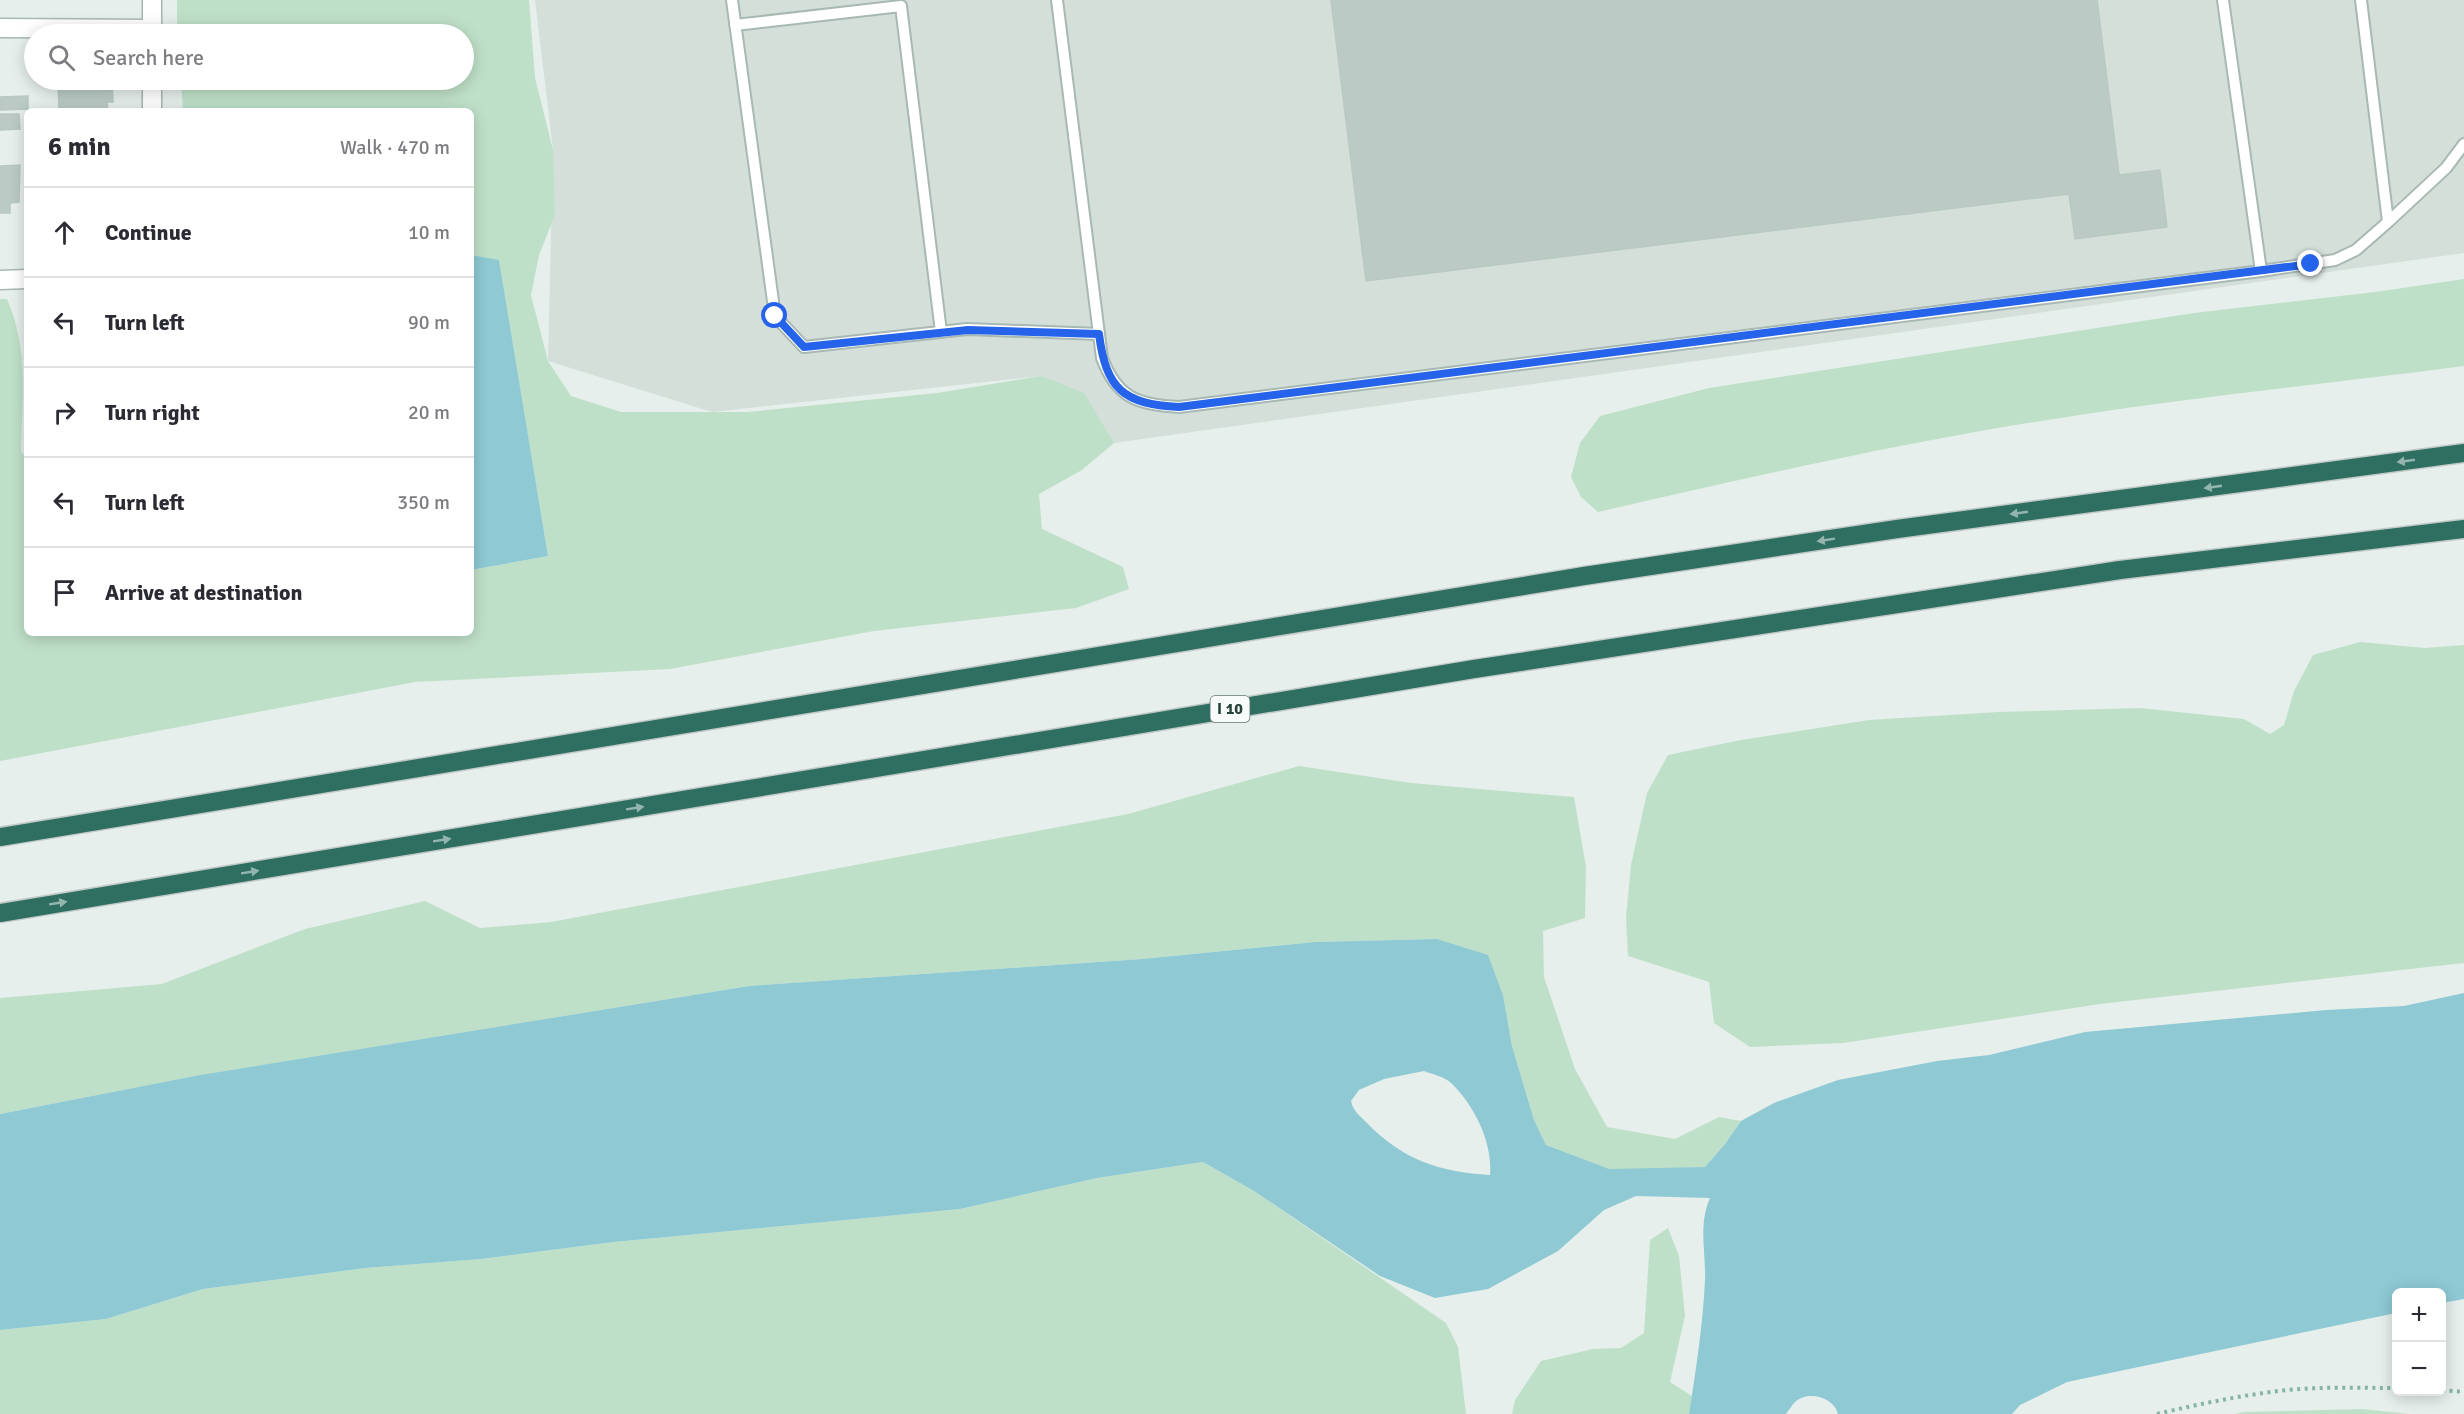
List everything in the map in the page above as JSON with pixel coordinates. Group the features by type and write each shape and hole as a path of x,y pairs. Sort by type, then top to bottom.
{"highway":[{"path":"0,837 1595,574 1897,529 2464,453"},
{"name":"I 10","path":"0,913 1474,669 2120,570 2464,529"}],"street":[{"path":"152,0 152,24"},
{"path":"0,28 24,29"},
{"path":"152,90 152,108"},
{"path":"0,279 24,279"}],"lane":[{"path":"732,0 775,316 804,347 968,330 1099,334"},
{"path":"1058,0 1102,358 1109,376 1121,391 1139,402 1179,407 2335,260 2356,250 2388,222 2446,168 2464,144"},
{"path":"2223,0 2261,271"},
{"path":"2361,0 2388,222"},
{"path":"735,25 904,3 941,332"}],"path":[{"path":"2157,1414 2273,1391 2392,1388"},
{"path":"2446,1390 2464,1392"}],"shaded area":[{"path":"535,0 2464,0 2464,253 1114,443 1041,376 712,412 548,361 553,150"}],"green space":[{"path":"177,0 529,0 535,78 553,150 555,215 539,255 531,295 548,361 571,396 621,412 748,412 937,393 1041,376 1084,393 1114,443 1082,470 1039,494 1042,529 1123,567 1129,589 1076,608 874,631 670,669 415,682 0,761 0,299 7,299 14,318 19,336 23,374 21,451 24,456 24,636 474,636 474,569 548,556 499,261 474,256 474,108 183,108 182,90 474,90 474,24 177,24"},
{"path":"2464,279 2464,366 2171,402 1953,436 1598,512 1581,497 1571,477 1580,443 1600,416 1709,388 2194,313"},
{"path":"2360,642 2425,648 2464,645 2464,963 2100,1004 1843,1043 1750,1047 1714,1023 1709,982 1628,956 1626,917 1631,865 1647,793 1668,755 1741,740 1869,720 1999,712 2140,708 2244,719 2270,734 2284,725 2294,691 2313,655"},
{"path":"1299,766 1411,783 1574,797 1586,867 1585,918 1543,931 1544,977 1575,1069 1607,1127 1675,1139 1719,1117 1741,1121 1705,1167 1613,1171 1546,1145 1534,1120 1512,1046 1503,995 1488,956 1437,939 1315,942 1142,959 749,986 201,1075 0,1114 0,998 162,984 305,929 425,901 480,928 551,922 1128,814"},
{"path":"1203,1162 1254,1191 1446,1323 1458,1347 1466,1414 0,1414 0,1330 106,1319 203,1289 366,1268 481,1259 614,1242 960,1209 1097,1178"},
{"path":"1668,1228 1679,1256 1685,1316 1670,1382 1692,1396 1689,1414 1512,1414 1515,1400 1541,1361 1593,1349 1621,1348 1644,1333 1650,1240"},
{"path":"2362,1409 2410,1414 2235,1414 2244,1412"}],"water":[{"path":"474,256 499,260 548,556 474,569"},
{"path":"1437,939 1488,955 1503,995 1512,1046 1534,1120 1546,1145 1609,1169 1705,1167 1741,1121 1774,1103 1838,1080 1937,1061 1989,1055 2085,1032 2326,1010 2404,1006 2464,993 2464,1299 2446,1302 2446,1288 2392,1288 2392,1314 2067,1382 2020,1405 2012,1414 1838,1414 1836,1408 1826,1400 1807,1396 1794,1403 1786,1414 1689,1414 1703,1313 1705,1280 1703,1228 1710,1198 1636,1196 1604,1210 1558,1251 1488,1289 1435,1298 1380,1276 1254,1191 1203,1162 1097,1178 960,1209 614,1242 481,1259 366,1268 203,1289 106,1319 0,1330 0,1114 200,1075 749,986 1142,959 1315,942","holes":["1424,1071 1441,1077 1459,1091 1474,1113 1485,1137 1490,1175 1454,1171 1408,1155 1381,1136 1353,1108 1351,1101 1359,1090 1384,1079"]}],"building":[{"path":"1331,0 2097,0 2119,175 2160,170 2167,227 2075,239 2069,194 1366,281"},
{"path":"58,90 112,90 113,102 107,102 108,108 59,108"},
{"path":"28,96 28,108 0,110 0,97"},
{"path":"0,114 19,114 20,129 0,130"},
{"path":"20,165 19,202 10,203 10,213 0,213 0,166"}],"route":[{"path":"775,316 804,347 968,330 1099,334 1102,358 1109,376 1121,391 1139,402 1179,407 2311,264"}]}
